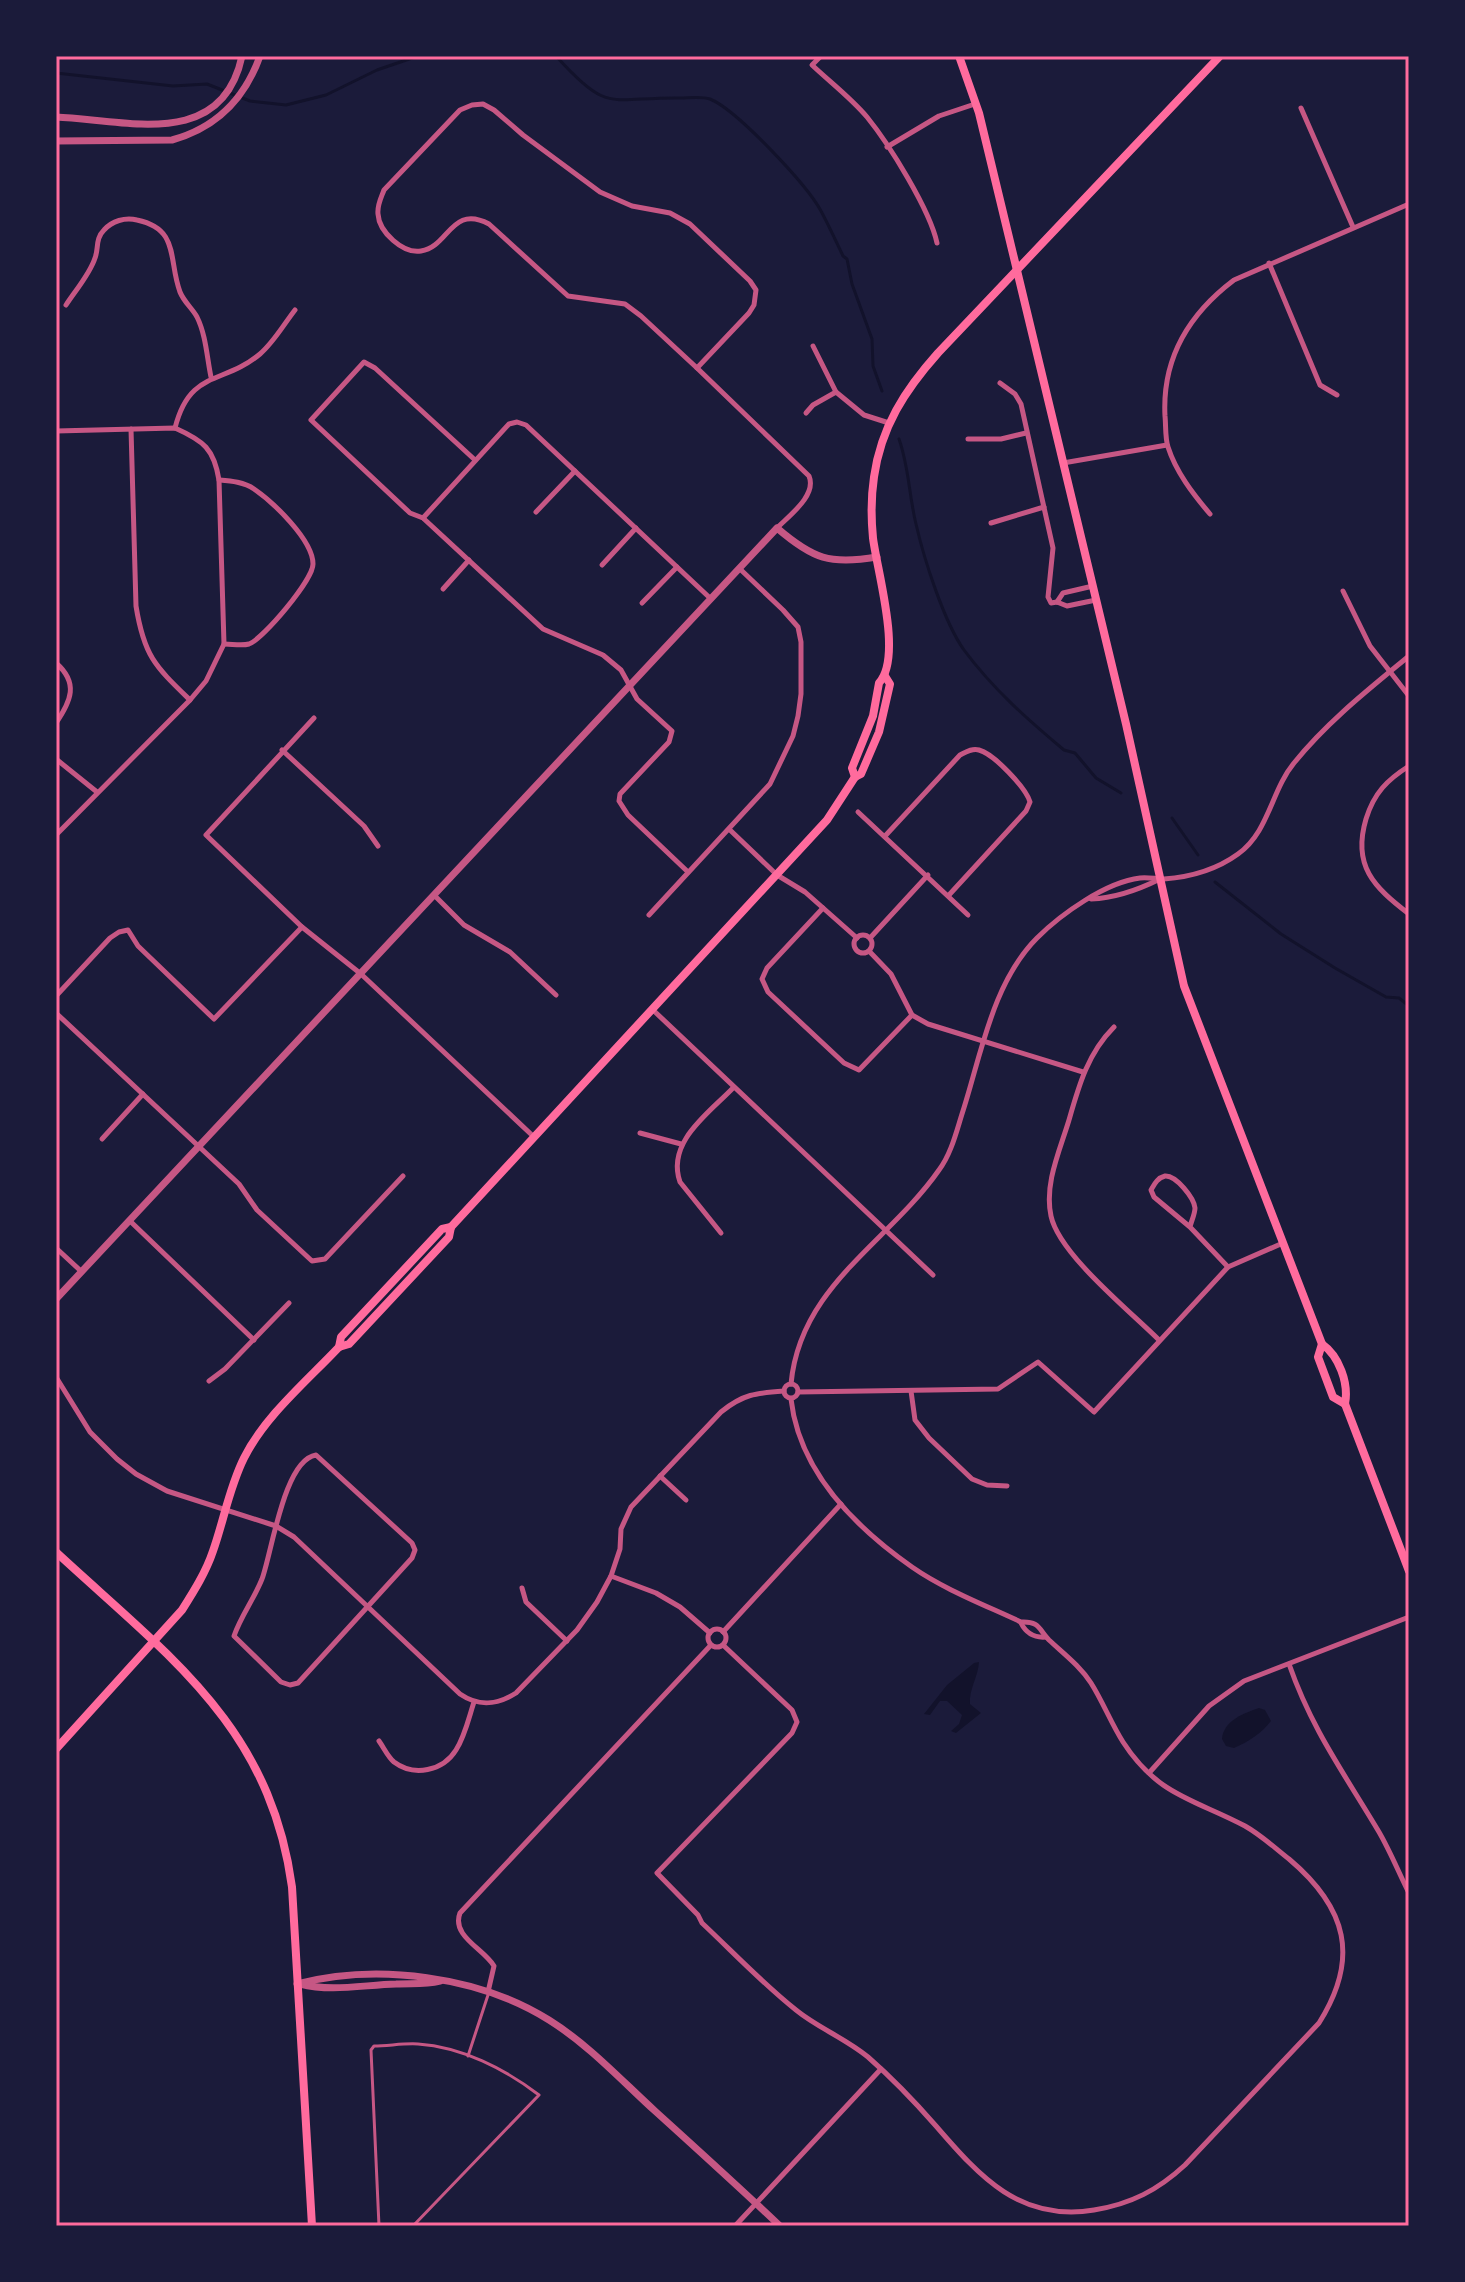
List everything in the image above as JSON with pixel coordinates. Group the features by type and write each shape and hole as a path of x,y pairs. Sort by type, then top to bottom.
{"main road":[{"path":"959,56 976,103 1017,270 1184,986 1322,1344 1332,1351 1347,1388 1345,1404 1409,1571"},
{"path":"56,1749 153,1643 194,1592 214,1550 233,1482 251,1444 268,1423 339,1347 349,1344 449,1237 451,1227 827,820 855,777 861,774 882,721 890,684 885,676 887,609 872,507 874,478 889,423 904,394 924,368 1220,56"},
{"path":"1322,1344 1318,1357 1329,1387 1333,1397 1345,1404"},
{"path":"56,1552 209,1697 240,1738 264,1783 285,1844 290,1871 312,2226"}],"street":[{"path":"56,117 169,124 199,116 219,102 233,82 242,56"},
{"path":"56,141 172,140 201,129 228,109 244,89 260,56"},
{"path":"821,56 812,65 861,111 887,147 933,223 937,243"},
{"path":"887,147 939,116 976,103"},
{"path":"56,1299 810,492 812,483 809,476 697,368 625,304 568,296 480,219 467,219 455,224 429,249 406,251 384,230 378,218 377,206 384,190 460,110 483,104 494,110 600,192 632,206 670,213 690,224 750,281 756,290 754,305 697,368"},
{"path":"1301,108 1353,227"},
{"path":"1210,514 1185,482 1167,445 1164,407 1168,370 1194,317 1213,296 1234,280 1409,204"},
{"path":"66,305 96,258 96,243 101,232 112,223 129,218 147,222 162,230 169,243 176,282 196,317 211,377"},
{"path":"1269,263 1320,385 1337,395"},
{"path":"175,428 185,400 211,377 247,363 262,352 295,310"},
{"path":"813,346 836,392 864,415 889,423"},
{"path":"475,460 375,368 364,362 311,420 410,513 423,518 543,629 603,655 621,670 637,699 672,731 672,736 620,794 619,801 628,815 688,872"},
{"path":"1000,383 1018,398 1044,507 1053,548 1048,597 1051,603 1067,606 1096,600"},
{"path":"806,413 813,405 836,392"},
{"path":"423,518 509,424 517,422 526,425 711,599"},
{"path":"56,431 175,428 193,436 208,448 219,480 224,644 206,681 190,700 56,835"},
{"path":"131,429 136,606 140,634 147,653 159,670 190,700"},
{"path":"968,439 1001,439 1026,432"},
{"path":"1063,463 1167,445"},
{"path":"536,512 575,471"},
{"path":"219,480 240,482 254,488 301,532 311,550 313,565 310,578 301,590 257,638 247,645 224,644"},
{"path":"991,523 1044,507"},
{"path":"602,565 636,528"},
{"path":"777,528 804,551 822,559 846,561 877,557"},
{"path":"443,589 469,560"},
{"path":"642,603 677,567"},
{"path":"649,915 760,796 776,773 793,736 801,694 798,627 740,569"},
{"path":"1057,602 1063,593 1093,586"},
{"path":"1343,591 1370,646 1409,696"},
{"path":"791,1384 797,1350 812,1313 830,1288 940,1169 953,1142 1005,981 1020,958 1054,923 1101,889 1140,878 1161,879 1204,872 1242,851 1262,826 1281,781 1295,762 1346,708 1409,656"},
{"path":"56,663 69,677 72,689 67,706 56,723"},
{"path":"314,718 206,835 302,927 361,974 534,1137"},
{"path":"282,750 364,826 378,846"},
{"path":"886,835 960,755 971,750 982,750 1024,787 1030,802 1026,811 949,895"},
{"path":"56,759 97,792"},
{"path":"1409,766 1378,791 1361,836 1360,852 1375,884 1409,914"},
{"path":"858,812 968,915"},
{"path":"729,829 777,875 805,892 857,938"},
{"path":"870,938 928,875"},
{"path":"1091,899 1107,899 1161,879"},
{"path":"435,896 464,925 510,952 556,995"},
{"path":"823,908 767,968 762,979 768,992 844,1063 859,1070 912,1015"},
{"path":"56,996 110,938 128,930 138,946 214,1019 302,927"},
{"path":"863,935 870,938 872,944 869,951 863,953 857,950 854,944 857,938 863,935"},
{"path":"869,951 891,974 912,1015 928,1024 1083,1072"},
{"path":"652,1009 933,1275"},
{"path":"56,1013 239,1184 257,1210 312,1261 325,1259 403,1176"},
{"path":"1114,1027 1100,1042 1083,1072 1051,1180 1051,1216 1064,1246 1159,1340"},
{"path":"721,1233 680,1182 676,1165 681,1144 733,1088"},
{"path":"102,1139 143,1094"},
{"path":"640,1133 681,1144"},
{"path":"1190,1227 1195,1209 1191,1196 1170,1177 1164,1176 1156,1181 1151,1190 1154,1197 1190,1227 1228,1267"},
{"path":"130,1221 254,1340"},
{"path":"798,1392 998,1389 1038,1362 1094,1412 1228,1267 1283,1243"},
{"path":"56,1248 82,1272"},
{"path":"209,1381 225,1369 289,1303"},
{"path":"56,1377 90,1432 117,1459 167,1491 276,1526 294,1537 460,1694 474,1702 488,1704 505,1700 516,1693 567,1641 597,1602 611,1576 620,1549 621,1529 631,1507 660,1476 736,1399 754,1393 784,1391"},
{"path":"791,1384 784,1391 786,1397 791,1399"},
{"path":"791,1384 796,1386 798,1392"},
{"path":"911,1391 915,1420 929,1438 972,1479 987,1485 1007,1486"},
{"path":"791,1399 798,1392"},
{"path":"723,1645 792,1710 797,1722 792,1733 657,1873 702,1923 797,2012 837,2034 881,2069 965,2162 1006,2195 1056,2212 1089,2211 1144,2197 1166,2183 1319,2023 1331,2004 1341,1978 1343,1944 1333,1908 1313,1880 1248,1828 1190,1802 1166,1788 1149,1773 1123,1742 1081,1670 1046,1637 1025,1630 1021,1622 912,1567 841,1504 809,1462 796,1430 791,1399"},
{"path":"309,1456 320,1457 412,1543 415,1550 412,1558 298,1683 290,1685 281,1682 234,1636 263,1574 276,1526 292,1478 309,1456"},
{"path":"660,1476 686,1500"},
{"path":"723,1632 841,1504"},
{"path":"611,1576 656,1593 680,1607 710,1633"},
{"path":"522,1588 526,1602 567,1641"},
{"path":"1149,1773 1209,1706 1244,1681 1409,1617"},
{"path":"717,1629 723,1632 726,1638 723,1645 711,1645 708,1638 710,1633 717,1629"},
{"path":"488,1992 494,1966 460,1930 457,1921 460,1913 711,1645"},
{"path":"1289,1664 1301,1701 1315,1728 1380,1833 1409,1893"},
{"path":"379,1741 392,1760 405,1768 422,1771 434,1768 444,1763 458,1748 474,1702"},
{"path":"297,1984 319,1989 400,1983 425,1985 440,1981 488,1992 531,2010 571,2036 780,2226"},
{"path":"735,2226 881,2069"}],"lane":[{"path":"468,2056 488,1992"},
{"path":"379,2226 372,2048 418,2044 468,2056 510,2074 539,2095 413,2226"}],"shaded area":[{"path":"979,1662 970,1704 981,1713 956,1733 951,1731 959,1724 962,1715 947,1701 940,1701 930,1715 924,1714 947,1685"},
{"path":"1259,1708 1265,1710 1271,1721 1239,1746 1226,1746 1222,1739 1226,1727 1241,1715"}],"waterway":[{"path":"56,73 173,86 207,84 250,101 286,105 326,95 377,70 418,56"},
{"path":"556,56 588,87 611,99 710,99 737,117 770,149 813,199 847,259 852,284 872,339 873,366 882,391"},
{"path":"899,439 924,555 942,607 964,650 1024,715 1064,750 1075,753 1096,778 1121,793"},
{"path":"1172,818 1198,855"},
{"path":"1215,882 1281,934 1386,997 1399,998 1409,1006"}]}
